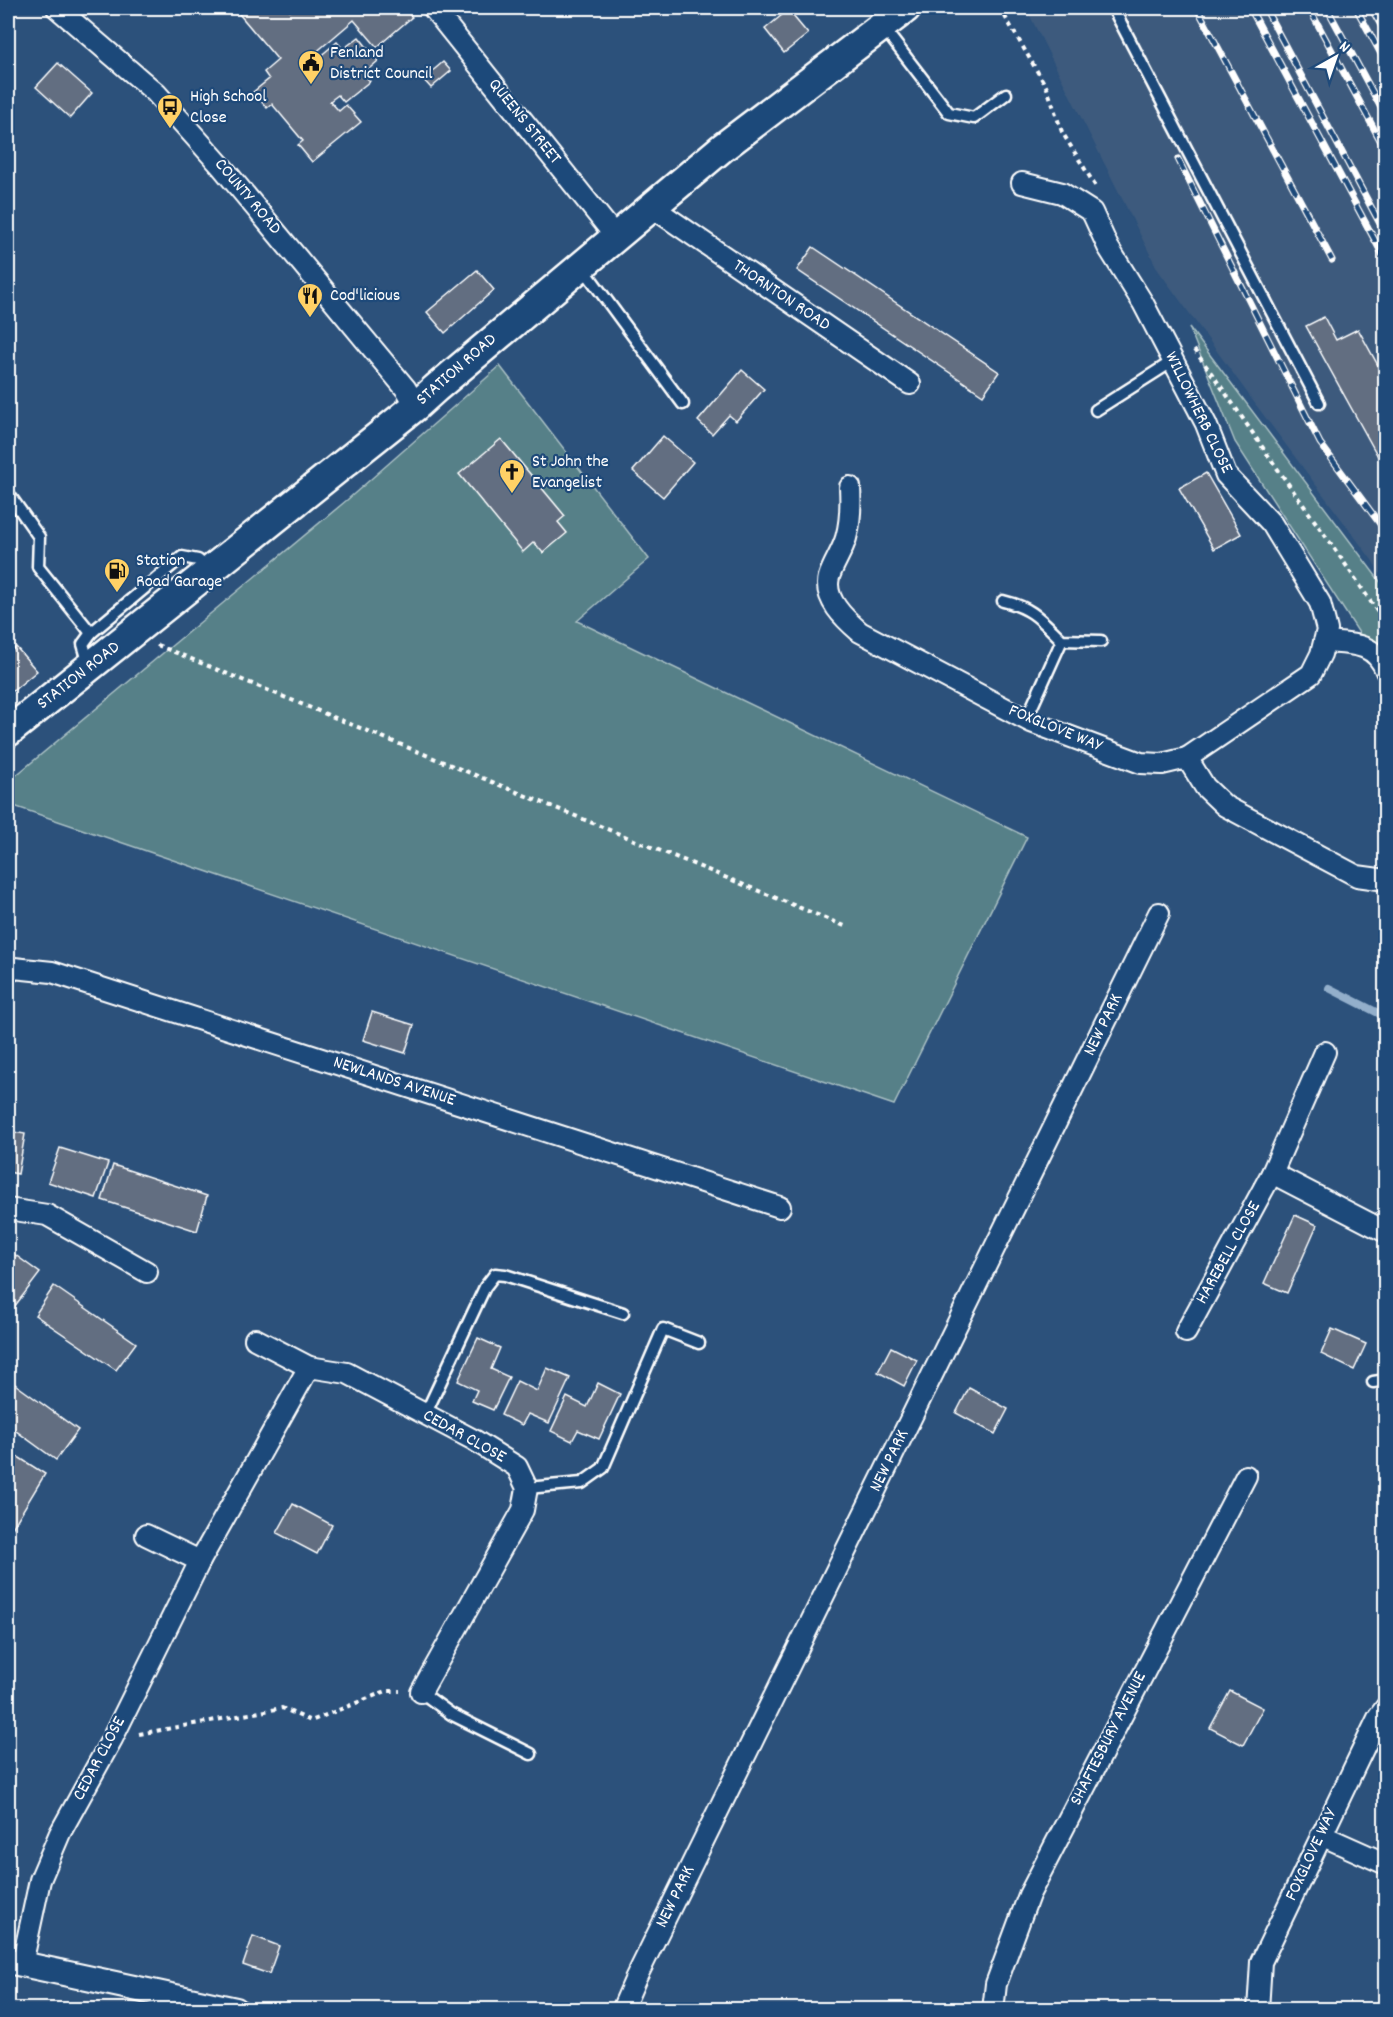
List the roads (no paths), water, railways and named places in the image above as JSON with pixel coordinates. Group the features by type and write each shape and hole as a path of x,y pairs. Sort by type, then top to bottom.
{"main road":[{"name":"STATION ROAD","path":"8,732 416,406 435,387 722,148 906,8"}],"street":[{"name":"COUNTY ROAD","path":"57,8 156,93 222,167 406,389 416,406"},
{"name":"QUEENS STREET","path":"434,8 615,236"},
{"name":"WILLOWHERB CLOSE","path":"1022,183 1062,193 1092,212 1108,247 1143,303 1206,424 1226,475 1272,524 1320,603 1327,630 1321,654 1311,674 1187,758"},
{"name":"THORNTON ROAD","path":"652,207 910,384"},
{"name":"FOXGLOVE WAY","path":"850,487 851,514 846,538 828,579 830,596 845,618 860,632 1026,720 1141,763 1162,764 1187,758"},
{"path":"1324,642 1355,645 1368,649 1381,659 1386,671"},
{"path":"1187,758 1205,787 1225,806 1357,876 1386,880"},
{"name":"NEW PARK","path":"622,2010 1159,913"},
{"name":"NEWLANDS AVENUE","path":"8,973 14,968 52,972 780,1207"},
{"name":"HAREBELL CLOSE","path":"1186,1332 1272,1173 1325,1052"},
{"path":"1272,1173 1386,1232"},
{"path":"8,1209 47,1215 147,1272"},
{"name":"CEDAR CLOSE","path":"255,1339 309,1367 347,1373 474,1440 517,1467 527,1488"},
{"name":"CEDAR CLOSE","path":"15,1963 40,1880 60,1833 112,1739 200,1561 309,1367"},
{"name":"SHAFTESBURY AVENUE","path":"993,2010 996,1984 1029,1895 1246,1476"},
{"path":"422,1692 523,1510 527,1488"},
{"path":"146,1535 200,1561"},
{"name":"FOXGLOVE WAY","path":"1258,2010 1262,1962 1321,1835 1378,1718 1386,1707"},
{"path":"1321,1835 1386,1864"},
{"path":"15,1963 236,2010"}],"lane":[{"path":"1113,8 1319,403"},
{"path":"882,26 949,113 974,118 1006,94"},
{"path":"581,265 683,404"},
{"path":"1096,410 1173,361"},
{"path":"8,493 39,537 38,567 91,633"},
{"path":"90,667 83,644 91,633 182,557 198,560 211,571"},
{"path":"1003,601 1018,604 1032,611 1062,640 1101,641"},
{"path":"1026,720 1062,640"},
{"path":"425,1414 485,1287 495,1274 505,1275 623,1313"},
{"path":"527,1488 582,1483 603,1468 663,1329 699,1343"},
{"path":"1373,1382 1386,1380"},
{"path":"422,1692 451,1714 531,1754"}],"waterway":[{"path":"1329,988 1386,1017"}],"railway":[{"path":"1197,8 1332,260"},
{"path":"1250,8 1386,261"},
{"path":"1265,8 1386,235"},
{"path":"1309,8 1386,151"},
{"path":"1327,8 1386,117"},
{"path":"1356,8 1386,63"},
{"path":"1371,8 1386,34"},
{"path":"1178,159 1320,443 1386,532"}],"place":[{"name":"Fenland District Council","path":"311,86"},
{"name":"High School Close","path":"170,130"},
{"name":"Cod'licious","path":"310,319"},
{"name":"St John the Evangelist","path":"512,495"},
{"name":"Station Road Garage","path":"117,594"}]}
